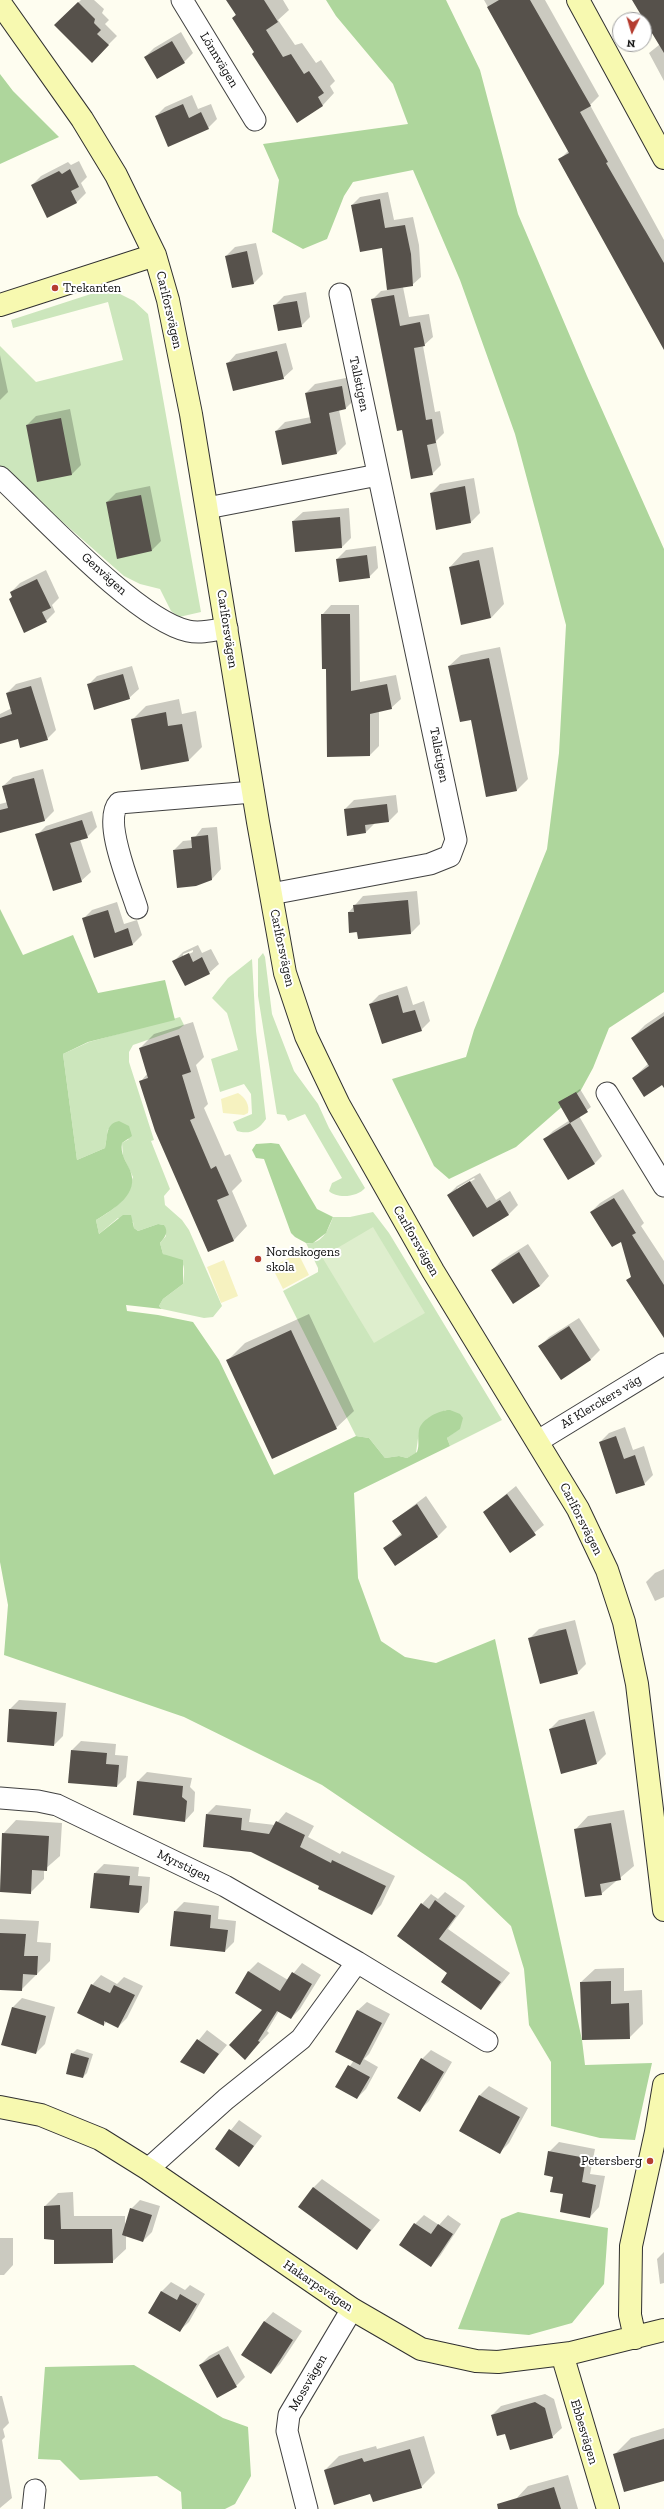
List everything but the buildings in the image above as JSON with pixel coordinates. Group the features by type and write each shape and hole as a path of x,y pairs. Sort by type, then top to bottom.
{"street":[{"name":"Lönnvägen","path":"182,0 255,120"},
{"path":"578,0 664,158"},
{"name":"Carlforsvägen","path":"8,5 82,119 116,175 155,255 168,300 207,508 253,792 285,973 306,1036 338,1105 433,1271 538,1440 582,1516 607,1570 624,1622 637,1684 664,1910"},
{"path":"0,305 155,255"},
{"name":"Tallstigen","path":"271,894 430,864 450,856 456,840 340,294"},
{"path":"207,508 378,475"},
{"name":"Genvägen","path":"0,477 111,582 148,611 169,624 189,632 208,632 227,628"},
{"path":"138,908 114,831 114,808 119,803 253,792"},
{"path":"607,1093 664,1186"},
{"name":"Af Klerckers väg","path":"538,1440 664,1364"},
{"name":"Myrstigen","path":"0,1798 38,1800 57,1805 225,1886 357,1962 487,2040"},
{"path":"148,2169 226,2099 301,2039 357,1962"},
{"path":"635,2338 630,2315 631,2246 656,2132 664,2085"},
{"name":"Hakarpsvägen","path":"0,2107 41,2115 73,2126 100,2139 148,2169 352,2309 421,2350 448,2356 498,2362 562,2354 664,2330"},
{"name":"Mossvägen","path":"307,2509 286,2431 289,2415 352,2309"},
{"name":"Ebbesvägen","path":"562,2354 608,2509"}],"green space":[{"path":"326,0 446,0 480,70 518,214 587,376 664,549 664,992 609,1028 593,1068 581,1090 516,1147 449,1179 434,1166 392,1079 466,1057 474,1030 547,849 559,753 566,625 515,434 460,280 413,170 353,182 344,196 327,239 303,249 272,232 279,180 263,144 408,124 393,84 336,16"},
{"path":"0,74 13,91 59,137 0,164"},
{"path":"114,291 134,301 148,314 201,612 179,617 171,611 160,589 140,584 124,576 0,467 0,346 36,382 123,360 108,302 13,328 11,320 97,292"},
{"path":"0,909 23,955 73,935 98,993 165,980 175,1020 88,1042 63,1054 77,1160 105,1148 108,1131 111,1125 119,1121 129,1126 132,1136 122,1143 122,1147 125,1160 130,1170 132,1179 131,1186 124,1200 96,1220 99,1234 123,1215 131,1215 134,1228 138,1231 158,1224 164,1225 166,1230 165,1237 160,1243 163,1254 183,1260 183,1284 163,1299 159,1306 162,1309 126,1305 127,1311 193,1322 219,1360 274,1475 356,1436 369,1438 385,1458 399,1456 407,1458 417,1452 419,1430 427,1418 441,1411 450,1410 460,1414 463,1418 460,1429 447,1438 450,1446 354,1493 358,1578 381,1641 405,1657 436,1663 495,1639 582,2040 585,2065 652,2063 635,2140 600,2138 551,2126 551,2062 529,2025 524,1969 511,1926 465,1882 322,1785 184,1717 4,1655 8,1605 0,1562"},
{"path":"263,953 265,957 272,1014 294,1071 318,1104 329,1128 365,1188 353,1195 342,1196 333,1194 329,1191 332,1183 342,1178 305,1114 288,1121 285,1115 277,1114 258,996 258,959"},
{"path":"252,959 256,1031 266,1119 257,1129 250,1132 242,1132 237,1131 233,1122 252,1114 251,1094 244,1084 220,1092 211,1059 238,1050 227,1013 212,998 228,978"},
{"path":"180,1017 184,1025 179,1029 133,1045 129,1052 129,1062 154,1140 151,1141 170,1189 164,1196 165,1205 182,1220 189,1230 222,1306 213,1317 204,1318 162,1309 159,1306 163,1299 183,1284 184,1275 184,1269 181,1262 163,1254 160,1243 166,1236 164,1225 158,1224 138,1231 134,1228 133,1222 118,1218 99,1234 96,1220 120,1203 127,1192 133,1177 123,1156 122,1143 129,1139 108,1129 105,1148 77,1160 63,1054 89,1042"},
{"path":"256,1144 279,1144 317,1209 333,1217 326,1233 313,1243 306,1243 291,1233 264,1159 256,1158 252,1150"},
{"path":"373,1212 389,1233 502,1420 450,1446 447,1438 460,1428 446,1410 427,1419 419,1431 416,1453 407,1458 399,1456 385,1458 369,1438 356,1436 283,1291 318,1272 318,1268 306,1243 312,1243 321,1239 327,1231 333,1217 350,1217"},
{"path":"373,1227 425,1313 374,1343 322,1257"},
{"path":"518,2212 608,2228 604,2284 572,2323 529,2335 458,2329 501,2219"},
{"path":"134,2365 223,2418 248,2427 251,2476 235,2504 225,2509 182,2509 181,2492 157,2476 80,2480 60,2460 38,2459 45,2367"}],"sand":[{"path":"238,1093 246,1102 248,1113 244,1115 223,1113 221,1099"},
{"path":"298,1253 309,1275 283,1289 272,1267"},
{"path":"224,1260 238,1296 221,1303 207,1267"}],"place":[{"name":"Trekanten","path":"55,288"},
{"name":"Nordskogens skola","path":"258,1259"},
{"name":"Petersberg","path":"650,2161"}]}
